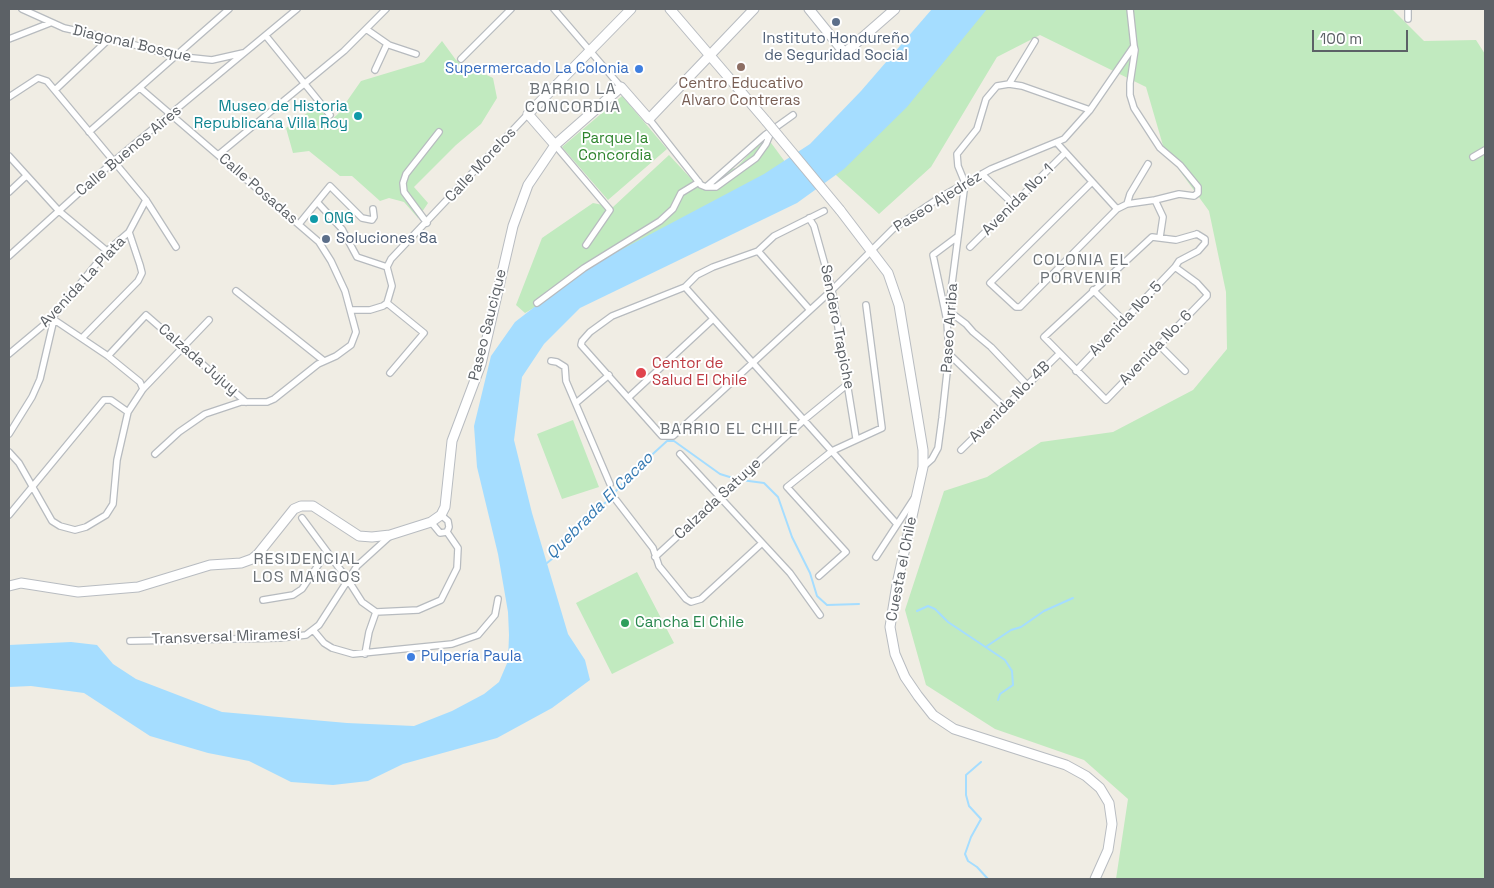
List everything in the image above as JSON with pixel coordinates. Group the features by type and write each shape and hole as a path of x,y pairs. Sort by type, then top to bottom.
{"street":[{"name":"Diagonal Bosque","path":"22,9 64,28 110,38 174,56 212,60 245,52"},
{"path":"89,132 229,9"},
{"name":"Calle Buenos Aires","path":"9,256 114,161 171,116 297,9"},
{"path":"218,155 344,51 386,9"},
{"path":"461,59 511,9"},
{"path":"554,9 649,119 699,182 706,187 716,187 756,158 766,144 772,130"},
{"name":"Calle Morelos","path":"386,267 398,250 427,223 528,114 631,9"},
{"name":"Cuesta el Chile","path":"670,9 840,210 888,273 899,305 924,450 923,466 890,627 895,654 905,677 933,715 954,729 1066,765 1086,776 1100,788 1109,803 1112,824 1108,850 1095,879"},
{"path":"649,119 754,9"},
{"path":"809,9 843,51 846,51 895,9"},
{"path":"1091,183 990,281 1016,307 1020,306 1117,210 1127,204 1179,194 1194,196 1198,193 1198,187 1189,176 1149,134 1134,108 1130,95 1135,50 1130,9"},
{"path":"1408,9 1408,19"},
{"path":"9,40 50,23"},
{"path":"366,29 387,44 416,54"},
{"path":"266,36 330,114"},
{"path":"55,90 110,38"},
{"path":"1009,84 1035,41"},
{"path":"375,70 387,44"},
{"name":"Paseo Ajedréz","path":"629,396 662,436 673,436 832,290 893,229 982,174 1064,139 1090,110 1134,46"},
{"path":"9,97 42,78 55,90 146,200 176,247"},
{"path":"965,183 958,166 957,154 977,129 986,99 991,90 997,86 1009,84 1022,86 1090,110"},
{"name":"Paseo Saucique","path":"441,514 445,507 452,440 481,364 513,226 528,185 555,145 621,87"},
{"name":"Calle Posadas","path":"140,88 298,224 324,249 344,291 355,323 354,339 351,345 336,356 324,361 274,399 267,402 246,402 219,408 199,418 179,432 155,454"},
{"path":"528,114 610,210 586,245"},
{"path":"706,187 793,114"},
{"path":"427,223 404,192 403,182 406,174 439,132"},
{"path":"1056,143 1117,210"},
{"path":"1473,157 1485,150"},
{"name":"Avenida No. 1","path":"970,247 1065,153"},
{"path":"9,156 60,211 107,251"},
{"path":"1127,204 1130,194 1148,164"},
{"path":"982,174 1013,204"},
{"path":"9,192 26,176"},
{"path":"537,303 584,268 660,221 673,209 681,193 699,182"},
{"name":"Paseo Arriba","path":"923,466 932,459 938,448 949,354 947,322 950,312 957,237 965,183"},
{"path":"298,224 318,204 330,186 362,218 372,220 374,217 373,209"},
{"name":"Avenida La Plata","path":"10,351 53,319 107,251 129,232 146,200"},
{"path":"1076,371 1044,337 1152,237 1160,237 1162,212 1154,200"},
{"path":"318,204 342,229 357,257 386,267 392,286 387,303"},
{"path":"713,319 629,396 581,346 582,341 590,332 612,316 685,287 697,275 713,267 758,251 774,236 824,211"},
{"name":"Sendero Trapiche","path":"809,218 814,226 832,290 856,438"},
{"path":"82,338 138,281 142,273 129,232"},
{"name":"Avenida No. 5","path":"1076,371 1175,267 1179,260 1203,246 1205,239 1197,234 1176,240 1166,240 1160,237"},
{"path":"947,322 933,255 957,237"},
{"path":"758,251 810,310"},
{"name":"Avenida No. 6","path":"1076,371 1106,400 1207,296 1197,283 1175,267"},
{"path":"685,287 896,523"},
{"path":"1093,290 1124,321"},
{"path":"236,291 324,361"},
{"path":"351,310 370,310 387,303"},
{"path":"387,303 424,333 390,373"},
{"path":"819,576 846,552 787,487 832,451 856,438 882,428 866,305"},
{"path":"950,312 991,347 1027,385"},
{"name":"Calzada Jujuy","path":"108,356 146,315 246,402"},
{"path":"9,434 32,397 40,379 53,319 108,356 140,382 143,389"},
{"path":"9,452 46,514 60,526 75,530 86,527 106,515 113,504 117,460 128,412 143,389 209,320"},
{"path":"1159,345 1185,372"},
{"path":"949,354 1004,407"},
{"name":"Avenida No. 4B","path":"961,450 1059,354"},
{"path":"551,361 565,367 566,381 600,456 610,484"},
{"path":"576,403 609,375"},
{"name":"Calzada Satuye","path":"656,557 805,419 848,383"},
{"path":"9,515 104,400 111,400 128,412"},
{"path":"680,454 790,574 820,615"},
{"path":"876,557 917,493"},
{"path":"616,500 652,548 670,579 686,599 691,602 701,599 762,543"},
{"path":"9,586 22,583 78,592 138,587 210,565 252,560 294,509 301,506 313,506 359,536 372,538 390,535 431,522 441,514 448,521 450,527 447,532"},
{"path":"302,518 362,602 376,612 418,610 441,600 457,568 459,558 458,548 447,532"},
{"path":"431,522 440,533 447,532"},
{"path":"314,631 357,566 390,535"},
{"path":"263,600 294,595 302,589 327,552"},
{"name":"Transversal Miramesí","path":"130,641 299,637 314,631 324,643 340,652 365,654 452,644 471,639 478,635 495,615 498,599"},
{"path":"365,654 368,632 376,612"}],"green space":[{"path":"960,9 1392,9 1424,41 1476,40 1485,54 1485,879 1116,879 1128,799 1084,760 995,729 926,685 905,610 944,491 987,477 1041,442 1113,432 1193,390 1227,349 1226,292 1209,211 1164,149 1146,87 1040,35 997,57 931,167 879,214 826,166"},
{"path":"442,41 456,60 493,78 497,98 481,124 456,145 414,187 428,203 418,218 404,202 389,198 380,201 352,176 340,176 309,151 293,153 286,128 317,106 330,121 338,114 361,81 424,62"},
{"name":"Parque la Concordia","path":"622,96 667,149 608,200 562,147"},
{"path":"766,136 791,170 627,254 525,313 516,305 542,238 593,203 613,207 669,155 696,184 708,182 723,171 736,168"},
{"path":"573,420 599,487 562,499 537,434"},
{"name":"Cancha El Chile","path":"637,572 674,643 612,674 576,603"}],"water":[{"path":"932,9 987,9 907,107 844,169 797,203 580,308 544,344 522,377 514,440 532,513 568,634 585,660 590,680 552,708 497,738 403,764 368,781 333,785 291,782 249,761 208,753 150,736 84,693 31,686 9,687 9,645 71,642 97,645 113,664 136,679 222,712 347,723 414,726 452,711 484,694 499,682 508,661 509,635 508,612 498,554 477,467 474,426 491,356 515,322 581,271 764,174 810,144 861,91"}],"waterway":[{"name":"Quebrada El Cacao","path":"547,563 558,554 564,543 583,522 606,502 632,473 667,441 674,441 720,474 736,479"},
{"name":"Quebrada El Cacao","path":"741,480 764,483 778,497 792,537 810,573 817,596 827,605 859,604"},
{"path":"987,646 1011,630 1021,627 1044,611 1073,598"},
{"name":"Quebrada El Cacao","path":"917,611 928,606 935,609 948,622 1005,660 1012,671 1013,685 1000,694 998,700"},
{"name":"Quebrada El Cacao","path":"981,762 966,775 966,795 969,806 981,819 971,837 965,854 968,861 977,867 988,879"}],"place":[{"name":"Instituto Hondureño de Seguridad Social","path":"836,22"},
{"name":"Centro Educativo Alvaro Contreras","path":"741,67"},
{"name":"Supermercado La Colonia","path":"639,69"},
{"name":"Museo de Historia Republicana Villa Roy","path":"358,116"},
{"name":"ONG","path":"314,219"},
{"name":"Soluciones 8a","path":"326,239"},
{"name":"Centor de Salud El Chile","path":"641,373"},
{"name":"Cancha El Chile","path":"625,623"},
{"name":"Pulpería Paula","path":"411,657"}],"district":[{"name":"BARRIO LA CONCORDIA","path":"573,99"},
{"name":"COLONIA EL PORVENIR","path":"1081,270"},
{"name":"BARRIO EL CHILE","path":"729,430"},
{"name":"RESIDENCIAL LOS MANGOS","path":"307,569"}]}
